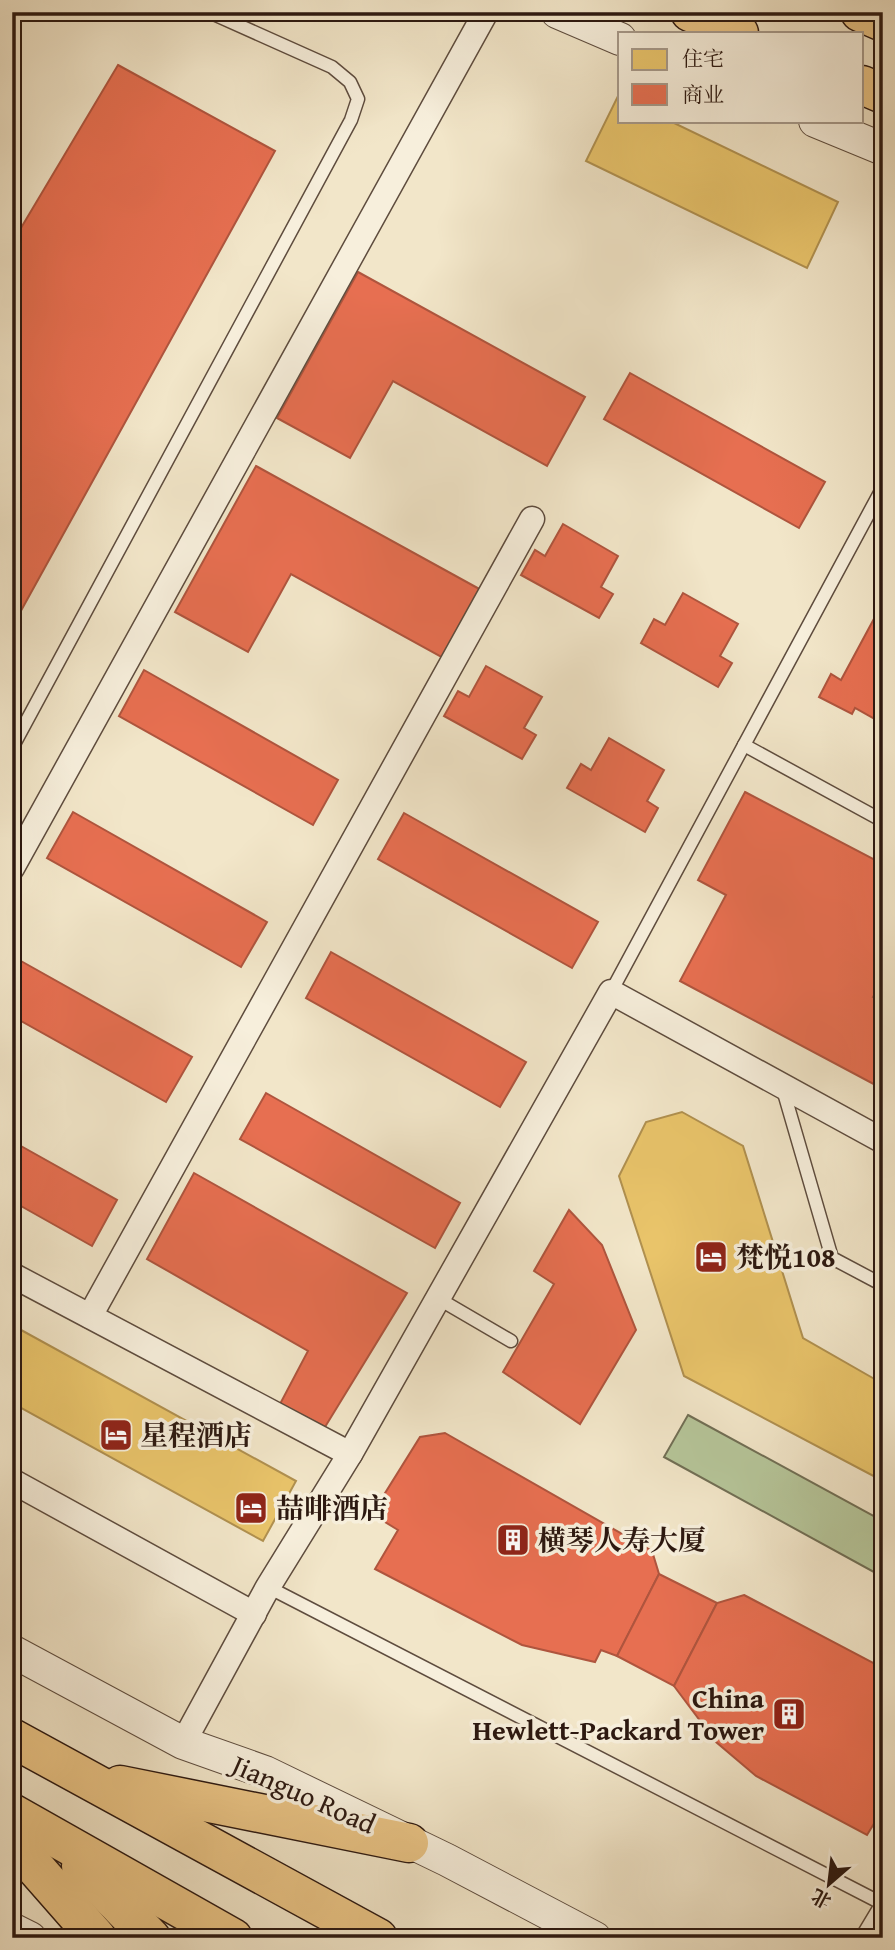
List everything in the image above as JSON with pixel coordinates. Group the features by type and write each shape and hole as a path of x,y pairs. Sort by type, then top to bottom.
{"highway":[{"path":"690,12 737,32"},
{"path":"860,12 883,22"},
{"path":"12,1738 378,1938"},
{"path":"84,1777 409,1843"},
{"path":"12,1813 97,1938"},
{"path":"30,1836 151,1938"},
{"path":"30,1836 233,1938"}],"street":[{"path":"12,869 486,12"},
{"path":"557,12 618,38"},
{"path":"817,122 883,149"},
{"path":"90,1316 532,519"},
{"path":"184,1743 268,1587 351,1454 611,992 883,1141"},
{"path":"12,1275 351,1454"},
{"path":"12,1480 254,1614"},
{"name":"Jianguo Road","path":"12,1651 184,1743 265,1772 595,1938"},
{"path":"12,1928 30,1938"}],"lane":[{"path":"12,748 351,120 358,99 350,82 332,67 209,12"},
{"path":"611,992 883,487"},
{"path":"744,745 883,821"},
{"path":"782,1086 832,1258 883,1285"},
{"path":"439,1299 511,1341"},
{"path":"268,1587 882,1904 861,1938"}],"green space":[{"path":"688,1415 883,1521 883,1577 664,1457"}],"building: 住宅":[{"path":"618,96 618,122 672,122 838,202 807,268 586,161"},
{"name":"梵悦108","path":"682,1112 743,1146 803,1338 878,1381 883,1379 883,1481 684,1376 619,1176 646,1122"},
{"path":"12,1325 296,1481 263,1541 12,1403"}],"building: 商业":[{"path":"118,65 275,151 12,627 12,243"},
{"path":"358,272 585,397 547,466 393,381 350,458 277,418"},
{"path":"630,373 825,482 799,528 604,419"},
{"path":"256,466 483,591 445,659 291,574 248,652 175,612"},
{"path":"563,524 618,556 601,587 613,594 599,618 521,575 535,550 545,556"},
{"path":"683,593 738,624 720,656 732,663 718,687 641,643 654,619 665,625"},
{"path":"883,602 882,723 855,708 852,714 819,697 831,674 841,680"},
{"path":"486,666 542,697 524,728 536,735 522,759 444,716 458,691 469,697"},
{"path":"144,670 338,780 313,825 119,716"},
{"path":"609,738 664,770 647,801 658,808 645,832 567,788 581,764 591,770"},
{"path":"745,792 883,864 883,979 873,997 883,1002 883,1089 680,981 726,895 698,880"},
{"path":"73,812 267,922 241,967 47,858"},
{"path":"404,813 598,922 572,968 378,859"},
{"path":"331,952 526,1062 500,1107 306,998"},
{"path":"12,956 192,1057 166,1102 12,1016"},
{"path":"266,1093 460,1203 435,1248 240,1139"},
{"path":"12,1141 117,1200 92,1246 12,1201"},
{"path":"194,1173 407,1293 325,1427 280,1404 308,1351 147,1259"},
{"path":"569,1210 602,1245 636,1330 580,1424 503,1372 554,1284 534,1271"},
{"name":"横琴人寿大厦","path":"445,1433 652,1551 659,1574 617,1656 601,1650 595,1662 522,1645 375,1569 398,1530 372,1514 420,1437"},
{"path":"659,1574 717,1603 674,1686 617,1656"},
{"name":"China Hewlett-Packard Tower","path":"744,1595 883,1668 883,1809 867,1835 756,1776 716,1742 674,1686 717,1603"}],"place":[{"name":"梵悦108","path":"711,1257"},
{"name":"星程酒店","path":"116,1435"},
{"name":"喆啡酒店","path":"251,1508"},
{"name":"横琴人寿大厦","path":"513,1540"},
{"name":"China Hewlett-Packard Tower","path":"789,1714"}]}
